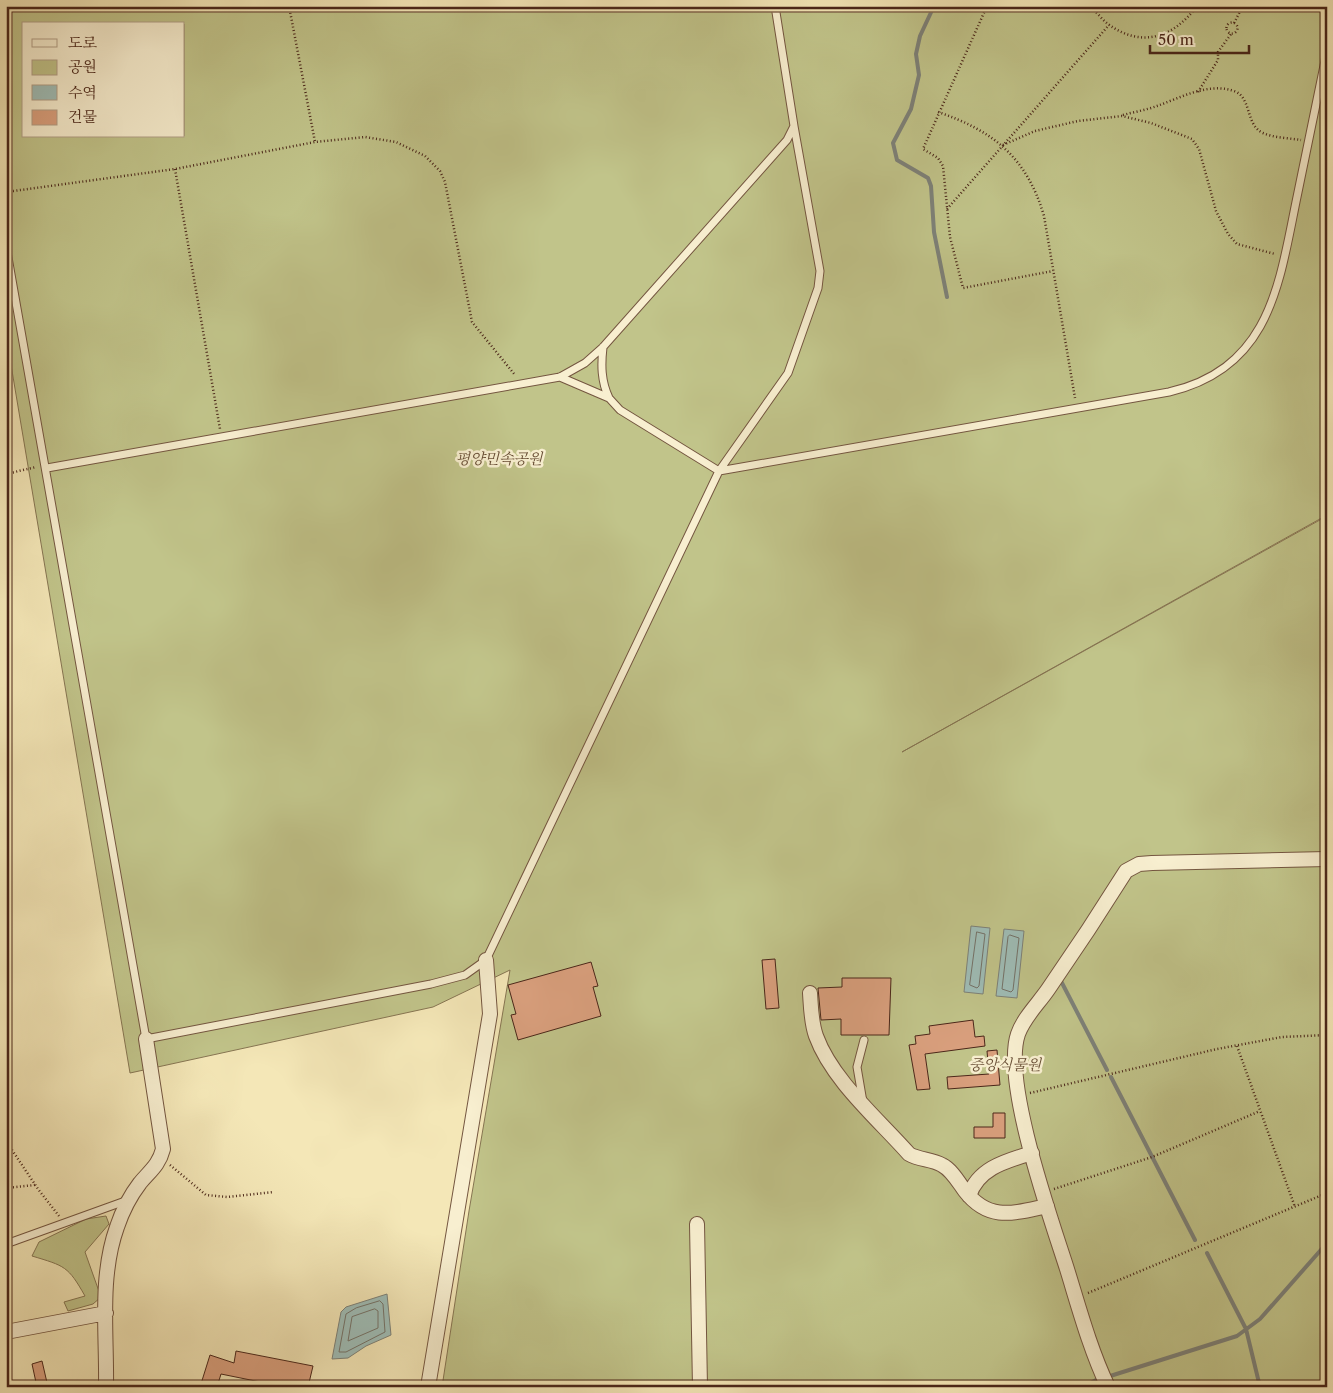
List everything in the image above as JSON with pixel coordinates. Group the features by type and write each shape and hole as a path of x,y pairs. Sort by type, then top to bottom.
{"street":[{"path":"1108,1387 1093,1352 1032,1153 1019,1096 1015,1047 1023,1023 1097,918 1126,871 1139,864 1152,863 1327,859"},
{"path":"428,1387 490,1014 486,960"},
{"path":"810,993 816,1035 827,1059 845,1085 909,1154 918,1159 942,1164 969,1196 982,1208 999,1214 1047,1206"},
{"path":"106,1387 108,1258 117,1226 131,1198 161,1158 163,1149 146,1039"},
{"path":"969,1196 974,1183 984,1174 1002,1162 1032,1153"},
{"path":"697,1224 700,1387"},
{"path":"6,1332 106,1313"}],"lane":[{"path":"6,246 146,1039 431,984 465,975 486,960 719,471 788,373 818,288 820,271 775,6"},
{"path":"603,347 602,377 604,387 609,398 620,410 719,471 1188,387 1210,379 1227,366 1251,342 1272,304 1284,256 1327,51"},
{"path":"46,466 560,377 585,363 603,347 787,140 794,126"},
{"path":"560,377 609,398"},
{"path":"864,1040 857,1066 864,1104"},
{"path":"6,1244 65,1224 131,1198"}],"path":[{"path":"289,6 315,142"},
{"path":"988,6 938,112 923,149 938,158 943,166 950,237 963,288 1053,271"},
{"path":"1090,7 1109,25 1122,33 1150,37 1164,35 1184,23 1197,6"},
{"path":"1231,34 1228,32 1227,27 1230,23 1234,23 1243,6"},
{"path":"1198,92 1218,60 1218,52 1237,29 1234,23"},
{"path":"947,209 1109,25"},
{"path":"1003,145 1035,131 1078,121 1122,116 1212,89 1235,91 1245,100 1252,123 1263,133 1308,141"},
{"path":"938,112 966,121 1003,145 1036,193 1044,216 1076,407"},
{"path":"1122,116 1151,123 1192,139 1199,149 1216,211 1228,234 1236,244 1284,256"},
{"path":"6,192 175,169 315,142 365,137 396,142 425,156 440,171 445,182 472,322 522,383"},
{"path":"175,169 221,436"},
{"path":"6,474 46,466"},
{"path":"1019,1096 1045,1088 1237,1045 1282,1037 1327,1036"},
{"path":"1237,1045 1295,1207"},
{"path":"1043,1192 1152,1156 1260,1111"},
{"path":"6,1141 65,1224"},
{"path":"161,1158 206,1195 227,1198 274,1192"},
{"path":"6,1188 35,1184"},
{"path":"1076,1298 1327,1193"}],"green space":[{"name":"평양민속공원","path":"6,6 1327,6 1327,515 902,752 1327,516 1327,1387 442,1387 469,1211 510,970 433,1007 130,1073 6,335"},
{"path":"106,1216 109,1224 85,1252 101,1297 93,1304 68,1311 64,1302 85,1296 74,1278 59,1265 32,1256 39,1242 86,1219"}],"water":[{"path":"971,926 990,928 983,994 964,992"},
{"path":"1004,929 1024,931 1017,998 996,996"},
{"path":"387,1294 391,1335 366,1346 348,1358 332,1359 341,1312 346,1307"}],"building":[{"path":"775,959 779,1008 766,1009 762,960"},
{"path":"591,962 598,986 593,987 601,1016 518,1040 511,1015 516,1014 508,985"},
{"path":"842,978 891,978 889,1035 841,1035 841,1019 821,1020 818,988 842,987"},
{"path":"973,1020 975,1037 984,1036 985,1046 925,1054 930,1089 917,1090 909,1045 916,1044 915,1036 930,1034 929,1026"},
{"path":"997,1050 1000,1085 948,1089 947,1077 989,1074 987,1051"},
{"path":"993,1113 1005,1113 1005,1138 974,1138 974,1127 993,1127"},
{"path":"236,1351 313,1366 308,1387 285,1387 221,1374 217,1387 200,1387 210,1355 234,1363"},
{"path":"42,1361 48,1387 37,1387 32,1364"}],"waterway":[{"path":"934,6 920,36 916,54 919,75 911,109 893,143 897,160 928,178 931,186 934,232 947,297"},
{"path":"1061,981 1107,1070"},
{"path":"1111,1077 1195,1240"},
{"path":"1107,1377 1237,1336 1260,1319 1327,1243"},
{"path":"1207,1253 1246,1329 1260,1387"},
{"path":"1083,1387 1098,1379"}],"park label":[{"name":"중앙식물원","path":"1005,1065"}]}
